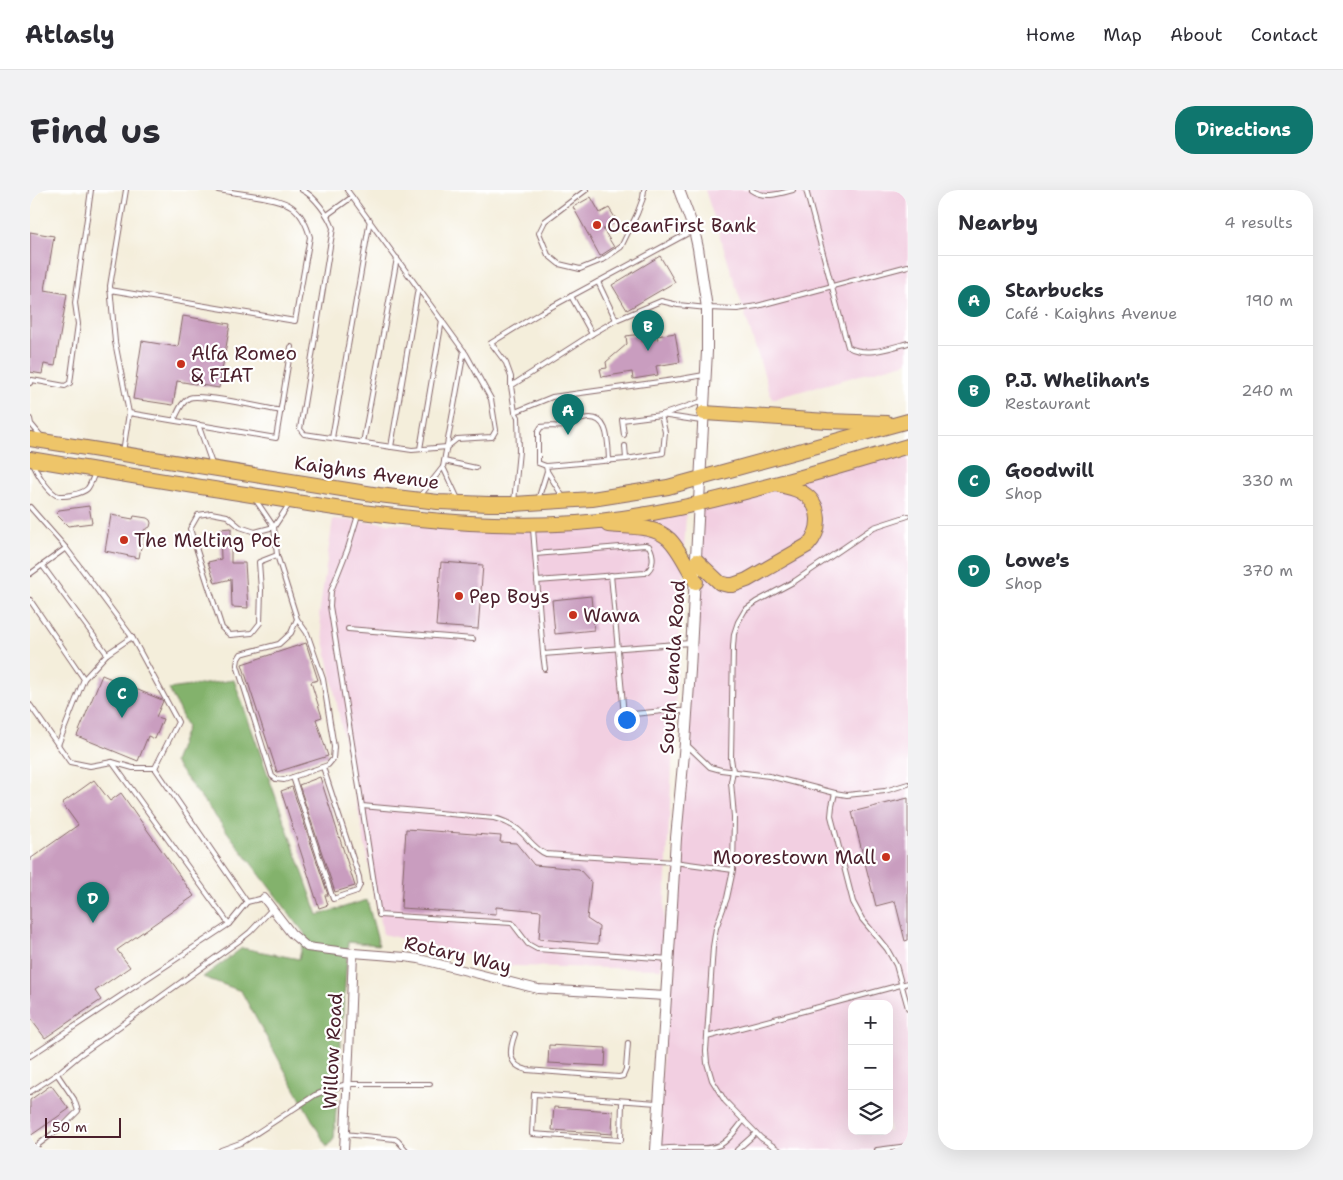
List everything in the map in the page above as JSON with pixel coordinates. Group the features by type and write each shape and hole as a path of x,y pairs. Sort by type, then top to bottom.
{"highway":[{"path":"704,412 828,421 904,422"},
{"name":"Kaighns Avenue","path":"30,439 352,492 417,500 514,504 592,499 668,487 904,422"},
{"path":"700,504 820,473 908,446"},
{"name":"Kaighns Avenue","path":"30,459 358,513 438,521 532,525 578,523 654,513 700,504"},
{"path":"697,562 720,583 733,585 747,580 808,545 814,537 818,524 818,514 815,505 803,493 776,484"},
{"path":"578,523 644,528 660,533 673,544 696,582"}],"street":[{"name":"South Lenola Road","path":"657,1150 674,862 688,712 707,374 707,308 694,230 680,190"},
{"name":"Rotary Way","path":"264,898 291,933 307,946 353,953 405,956 538,989 666,996"},
{"name":"Willow Road","path":"344,1150 353,953"}],"lane":[{"path":"31,381 65,386 70,383 78,324 75,302 91,190"},
{"path":"122,454 129,413 115,342 110,281 126,190"},
{"path":"110,290 295,321 310,237 300,214 291,206 278,199 218,190"},
{"path":"302,190 309,194 327,216 333,228 300,429 304,434 412,450 447,447 457,439 492,437 496,430 491,399 464,352 347,190"},
{"path":"586,190 546,221 539,233 548,255 559,264 580,269 602,260 621,247 637,214 644,190"},
{"path":"751,190 760,195 776,195 794,190"},
{"path":"806,190 848,347 862,352 875,351 908,343"},
{"path":"327,216 352,197"},
{"path":"332,438 370,220"},
{"path":"514,504 519,451 518,417 515,412 511,376 506,363 491,344 540,313 694,230"},
{"path":"363,443 397,257"},
{"path":"511,386 616,320 661,301 678,305 737,309 757,306 908,266"},
{"path":"598,282 616,320"},
{"path":"391,447 418,288"},
{"path":"571,296 592,334"},
{"path":"420,449 442,320"},
{"path":"129,413 276,438 291,347"},
{"path":"417,500 443,466 464,352"},
{"path":"515,412 552,397 707,374"},
{"path":"174,420 184,401 190,397 223,400 281,411"},
{"path":"661,415 704,412"},
{"path":"624,435 622,420 704,412"},
{"path":"547,468 626,460 663,453 665,432 661,415"},
{"path":"565,501 547,468 538,463 538,432 541,427 568,426 590,418 597,420 603,424 607,432 609,461"},
{"path":"30,419 37,432 46,441"},
{"path":"198,424 214,469"},
{"path":"625,446 626,460"},
{"path":"30,459 42,480 58,496 87,490 96,470"},
{"path":"444,461 476,468"},
{"path":"443,466 460,503"},
{"path":"537,502 547,468"},
{"path":"252,495 274,528 277,555 297,619 307,633 324,679 334,747 333,759 328,765 284,780 276,780 272,776 236,665 241,654 279,644 291,633 297,619"},
{"path":"277,555 259,562 261,590 260,623 252,633 230,635 222,628 190,529 198,515 211,513 227,516 240,527 255,532 274,528 291,502"},
{"path":"30,507 66,548 132,637 178,722 155,768"},
{"path":"358,513 348,548 331,591 330,606 379,916 512,923 528,944 537,949 669,959"},
{"path":"780,1150 756,1133 725,1101 712,1080 706,1051 716,928 727,898 734,870 734,817 731,782 733,771 731,758 733,647 738,622 745,610 756,602 795,581 874,527 908,516"},
{"path":"532,525 545,669"},
{"path":"535,554 645,545 649,546 652,551 652,565 649,571 645,573 537,581"},
{"path":"30,574 66,548"},
{"path":"42,565 107,654"},
{"path":"611,575 624,715 663,711 688,712"},
{"path":"30,600 84,679"},
{"path":"348,629 473,639"},
{"path":"58,745 84,679 107,654 132,637"},
{"path":"543,654 692,643"},
{"path":"30,705 70,762 90,766 112,762 133,768 155,768"},
{"path":"685,743 710,767 768,776 834,793 847,795 886,791 908,784"},
{"path":"112,762 229,924"},
{"path":"293,777 333,899 358,890 360,885 359,876 323,767"},
{"path":"155,768 247,902"},
{"path":"834,793 831,816 853,902 862,919 887,948 896,965 908,1008"},
{"path":"362,806 502,820 510,824 538,850 546,854 674,862 734,870"},
{"path":"30,1056 229,924 247,902 264,898"},
{"path":"30,1092 240,940 272,908"},
{"path":"707,1037 908,982"},
{"path":"515,1034 512,1041 511,1058 519,1068 609,1077 623,1076 626,1069 628,1043"},
{"path":"30,1150 64,1126 78,1111 74,1099 57,1074"},
{"path":"220,1150 243,1142 315,1095 330,1088 347,1084 430,1084"},
{"path":"622,1101 621,1140 532,1134 534,1094 659,1103"},
{"path":"657,1150 715,1147 722,1144 744,1120"},
{"path":"737,1150 756,1133"},
{"path":"344,1134 395,1139 406,1150"},
{"path":"877,1150 908,1146"}],"shaded area":[{"path":"705,190 908,190 908,362 772,399"},
{"name":"Moorestown Mall","path":"908,446 908,1150 656,1150 700,504"},
{"path":"686,514 661,969 513,966 383,934 319,615 333,519 474,529"}],"green space":[{"path":"234,680 318,915 367,900 379,945 348,942 334,1139 327,1147 241,991 203,977 242,948 299,959 305,934 174,762 187,727 169,689"}],"building":[{"name":"OceanFirst Bank","path":"591,197 600,213 609,208 617,221 603,229 614,247 600,256 573,207"},
{"path":"30,232 54,236 45,290 67,294 55,366 44,364 42,374 30,372"},
{"path":"660,256 675,282 627,310 612,285"},
{"name":"Alfa Romeo & FIAT","path":"183,316 230,324 219,388 177,381 173,405 133,399 142,341 178,347"},
{"path":"675,333 680,362 656,366 658,375 633,379 632,372 602,377 600,369 607,368 606,362 627,344 626,336 641,334 642,342 658,339 657,336"},
{"path":"89,506 92,523 68,526 56,514 59,510"},
{"name":"The Melting Pot","path":"111,515 133,519 134,516 150,520 150,527 144,530 139,558 105,551"},
{"path":"231,528 231,563 245,563 248,608 232,607 231,579 215,583 208,562 221,559 220,529"},
{"name":"Pep Boys","path":"441,562 483,565 478,629 436,626"},
{"name":"Wawa","path":"591,596 594,630 555,634 552,600"},
{"path":"306,643 318,680 311,682 322,717 316,719 328,756 277,772 242,664"},
{"path":"102,675 163,701 156,717 163,719 155,739 148,736 138,761 77,736"},
{"path":"320,777 355,886 335,892 299,785"},
{"path":"94,780 110,801 121,793 194,896 117,950 130,967 95,991 101,1000 45,1038 30,1018 30,859 78,825 62,803"},
{"path":"292,787 328,895 325,895 328,905 319,908 281,791"},
{"name":"Moorestown Mall","path":"908,798 908,940 905,941 895,901 876,906 852,812"},
{"path":"406,829 501,836 500,842 516,843 534,865 579,869 591,882 587,919 599,927 598,944 539,939 541,911 496,907 496,914 401,908"},
{"path":"549,1045 606,1048 605,1066 548,1063"},
{"path":"51,1085 69,1109 30,1136 30,1100"},
{"path":"554,1107 613,1111 612,1134 552,1130"}],"place":[{"name":"OceanFirst Bank","path":"597,225"},
{"name":"P.J. Whelihan's","path":"648,351"},
{"name":"Alfa Romeo & FIAT","path":"181,364"},
{"name":"Starbucks","path":"568,435"},
{"name":"The Melting Pot","path":"124,540"},
{"name":"Pep Boys","path":"459,596"},
{"name":"Wawa","path":"573,615"},
{"name":"Goodwill","path":"122,718"},
{"name":"Moorestown Mall","path":"886,857"},
{"name":"Lowe's","path":"93,923"}]}
